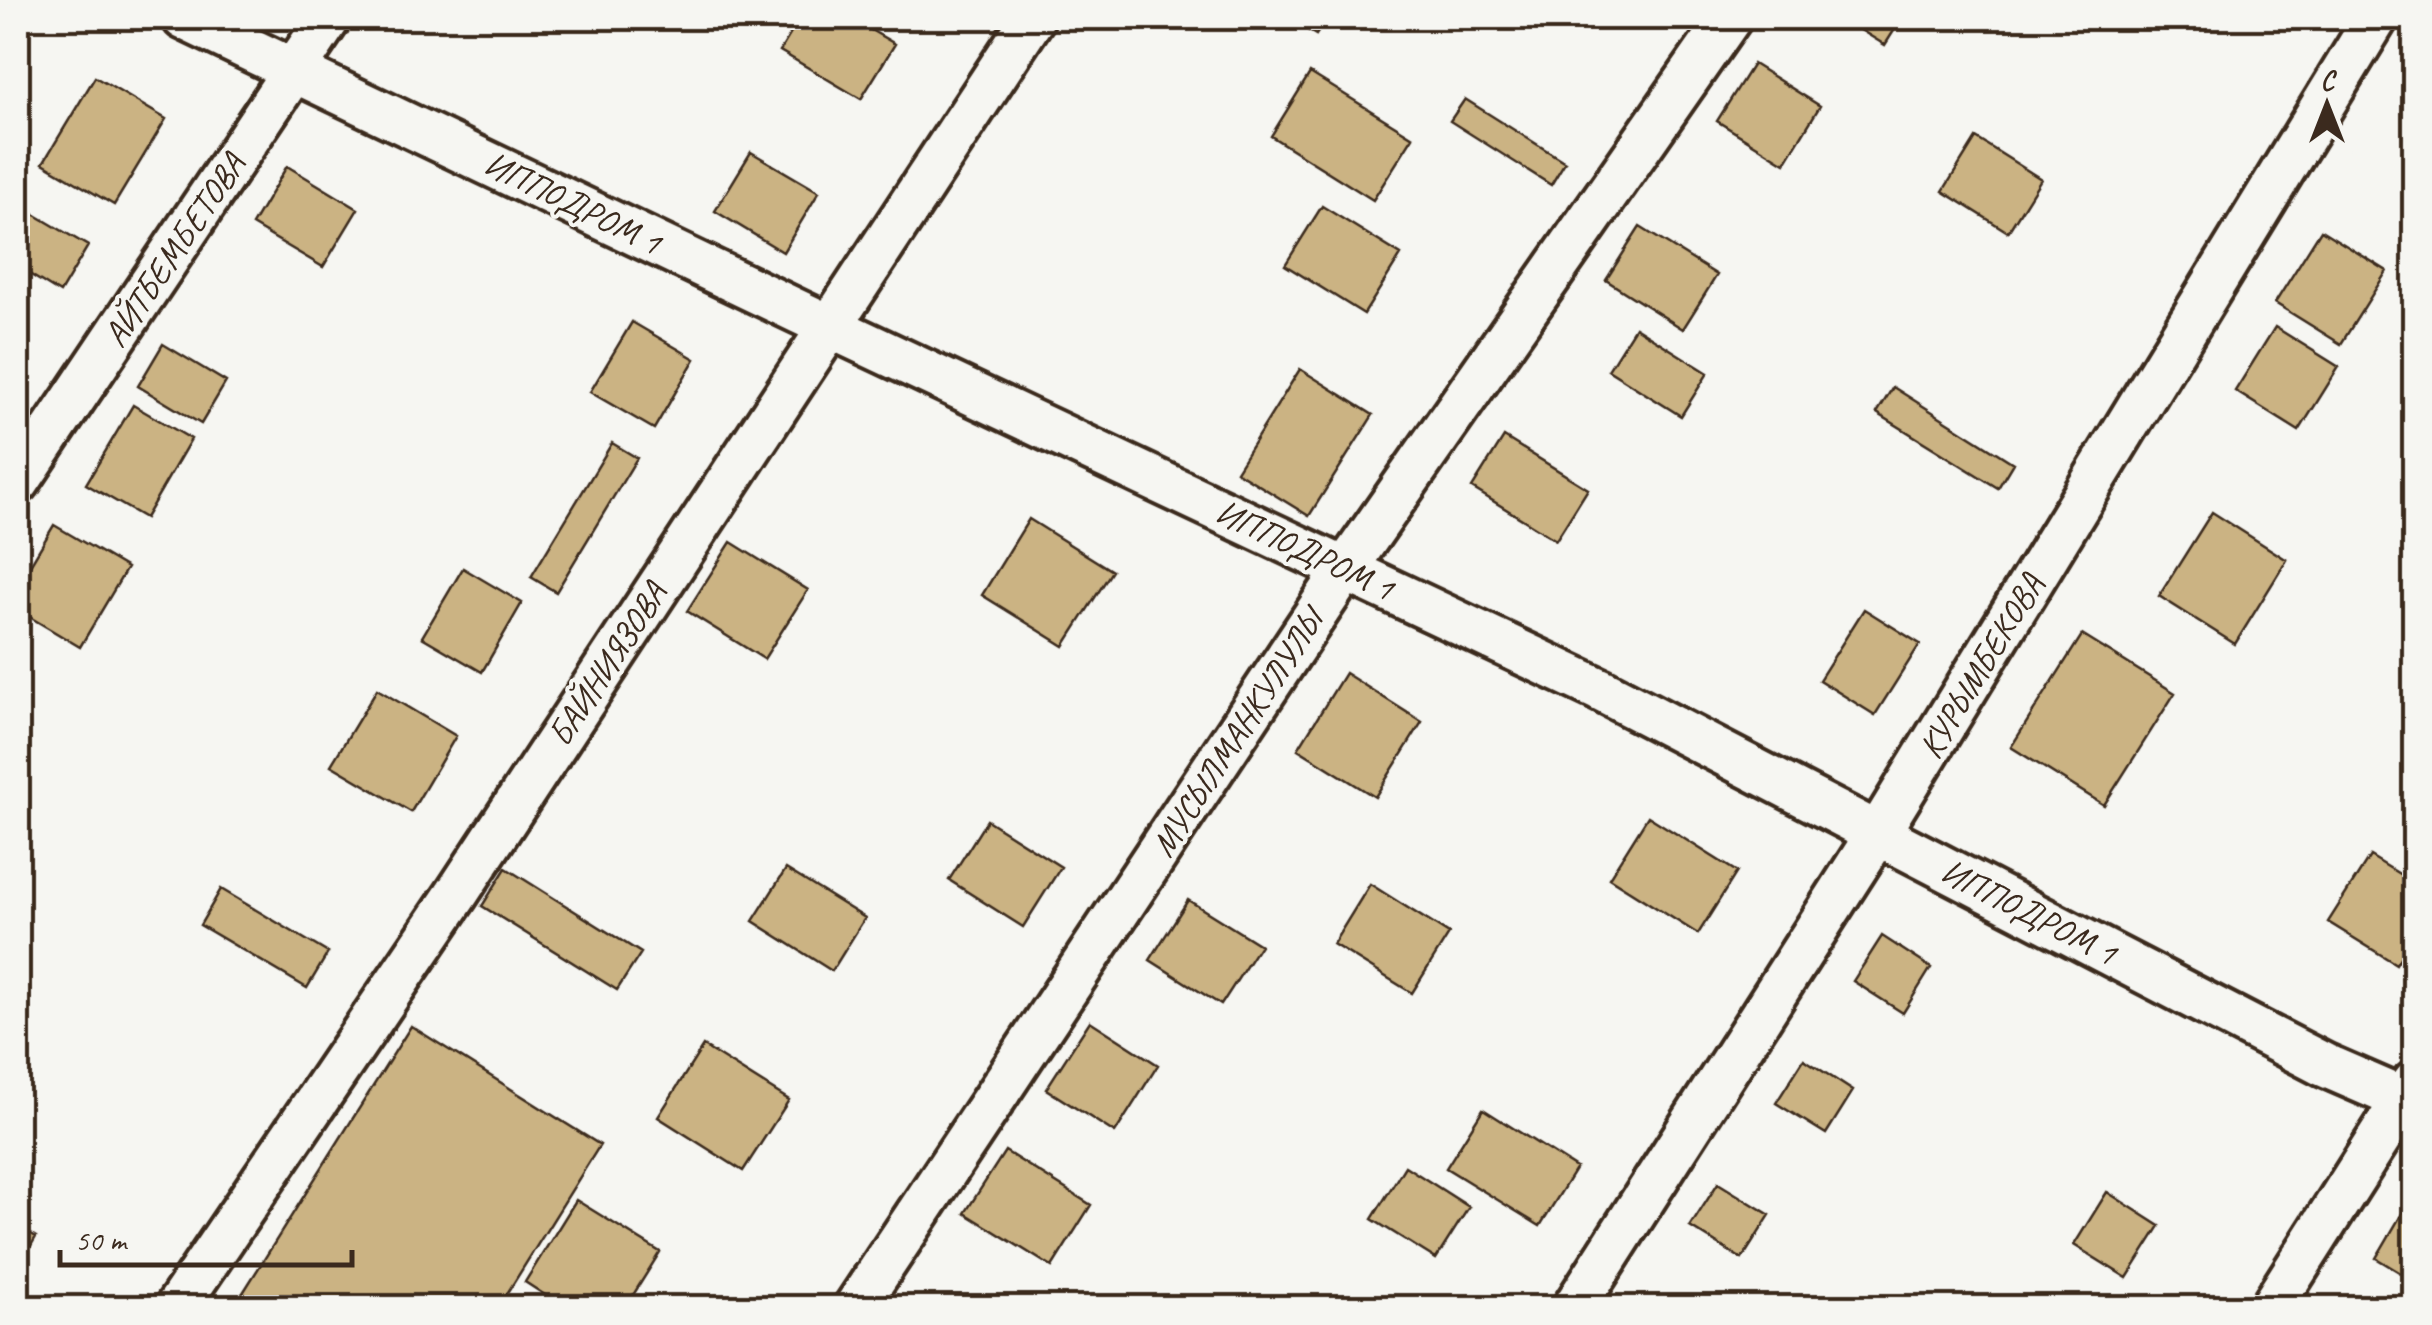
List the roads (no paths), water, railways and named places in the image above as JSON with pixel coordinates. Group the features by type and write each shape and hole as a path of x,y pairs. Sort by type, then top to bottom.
{"street":[{"name":"ИППОДРОМ 1","path":"184,18 1598,689 2324,1065 2411,1095"},
{"name":"АЙТБЕМБЕТОВА","path":"18,482 329,18"},
{"name":"БАЙНИЯЗОВА","path":"176,1308 456,895 1033,18"},
{"name":"МУСЫЛМАНКУЛУЛЫ","path":"855,1308 1345,570 1730,18"},
{"name":"КУРЫМБЕКОВА","path":"1574,1308 1878,834 2376,18"},
{"path":"2271,1308 2411,1095"}]}
